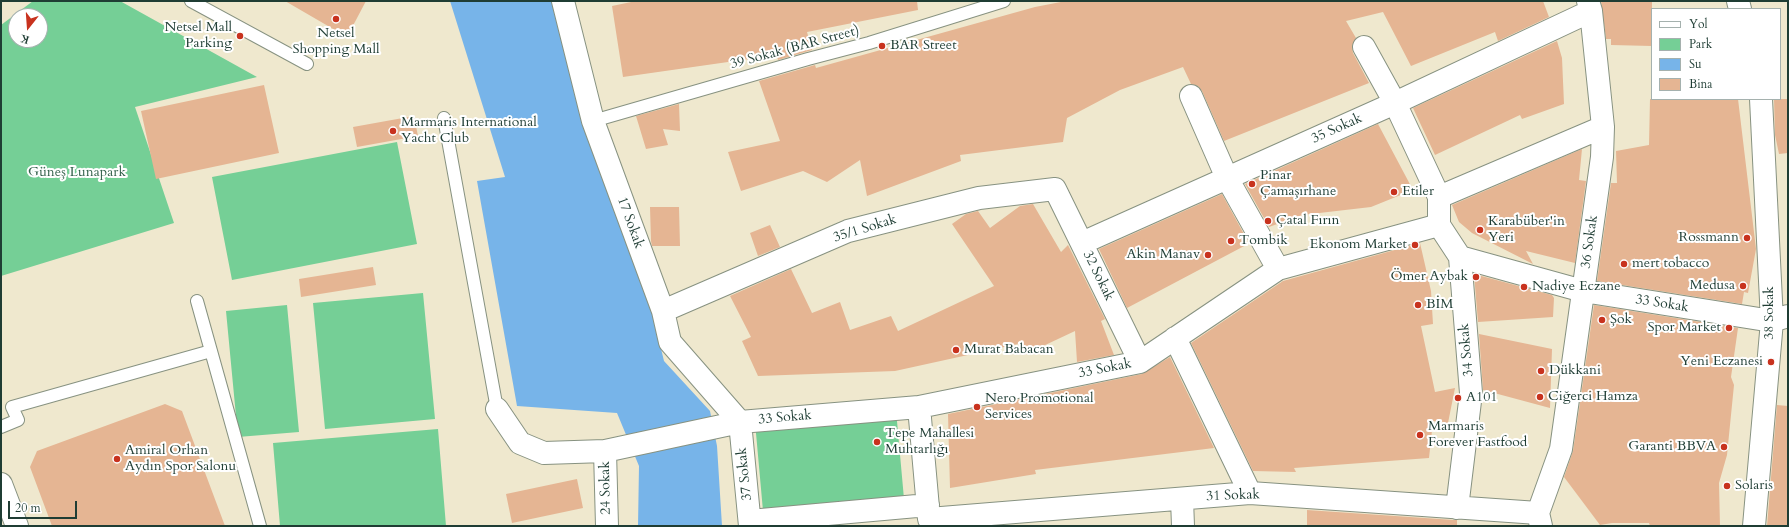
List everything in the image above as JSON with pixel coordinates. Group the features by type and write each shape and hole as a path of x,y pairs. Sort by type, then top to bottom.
{"street":[{"name":"17 Sokak","path":"563,1 593,121 663,311 670,342 731,425"},
{"name":"35 Sokak","path":"1082,243 1395,104 1590,6"},
{"name":"36 Sokak","path":"1540,519 1561,449 1602,157 1604,127 1590,6"},
{"path":"1364,47 1395,104 1439,196 1439,225"},
{"path":"1191,96 1227,178 1278,269"},
{"name":"38 Sokak","path":"1754,526 1780,319 1761,100"},
{"path":"1439,196 1604,127"},
{"name":"35/1 Sokak","path":"663,311 848,231 979,198 1055,189"},
{"name":"32 Sokak","path":"1055,189 1140,362"},
{"name":"33 Sokak","path":"498,409 520,444 544,453 611,449 731,425 919,407 1140,362 1278,269 1439,225"},
{"name":"34 Sokak","path":"1439,225 1460,257 1471,393 1457,508"},
{"name":"33 Sokak","path":"1460,257 1583,291 1780,319"},
{"path":"1175,338 1250,493"},
{"path":"919,407 929,517"},
{"name":"37 Sokak","path":"731,425 750,523"},
{"name":"24 Sokak","path":"606,526 611,449"},
{"path":"1,484 18,526"},
{"name":"31 Sokak","path":"750,523 929,517 1250,493 1457,508 1540,519"},
{"path":"1182,498 1183,526"}],"lane":[{"path":"191,1 307,64"},
{"name":"39 Sokak (BAR Street)","path":"593,121 808,59 869,44 1004,1"},
{"path":"444,118 498,409"},
{"path":"197,301 260,526"},
{"path":"1,427 18,420 12,407 211,351"}],"green space":[{"name":"Güneş Lunapark","path":"33,1 120,1 257,77 135,107 174,223 1,276 1,25 8,20 8,48 48,48 48,8 24,8"},
{"path":"397,142 417,244 232,280 212,177"},
{"path":"423,293 435,419 325,429 313,303"},
{"path":"287,305 299,432 238,437 226,311"},
{"path":"896,410 904,499 763,511 755,422"},
{"path":"438,429 446,526 280,526 273,443"}],"water":[{"path":"450,1 552,1 601,152 613,151 664,361 710,411 717,446 722,526 638,526 639,466 617,413 517,406 477,181 505,177"}],"building":[{"name":"Netsel Shopping Mall","path":"285,1 366,1 347,37"},
{"path":"636,1 917,1 918,10 807,32 812,50 778,60 777,55 623,77 612,6"},
{"path":"1066,1 1543,1 1549,17 1498,41 1495,32 1411,66 1383,12 1346,21 1356,38 1352,46 1353,53 1369,83 1224,141 1202,91 1198,86 1191,84 1183,67 1120,90 1067,118 1063,142 960,155 961,161 867,196 860,160 827,182 803,171 741,191 728,152 780,141 759,81 815,65 816,68 1035,7"},
{"path":"1601,1 1652,1 1651,46 1611,45 1611,39 1606,39"},
{"path":"1557,41 1562,58 1564,104 1522,119 1520,115 1435,155 1413,108"},
{"path":"264,85 279,153 156,179 141,111"},
{"path":"1650,99 1738,100 1756,249 1748,293 1744,292 1742,304 1597,281 1611,183 1617,183 1616,151 1649,145"},
{"path":"1788,99 1788,153 1779,154 1775,135 1774,100"},
{"path":"679,104 680,131 663,129 668,145 646,149 636,116"},
{"path":"414,116 418,136 357,147 353,127"},
{"path":"1378,124 1413,190 1371,207 1302,215 1269,227 1245,184"},
{"path":"1582,149 1579,180 1586,181 1575,263 1526,251 1533,264 1472,233 1459,222 1452,205"},
{"path":"1222,194 1248,244 1127,308 1099,249"},
{"path":"1033,204 1061,252 1068,245 1105,319 1101,321 1114,355 1077,362 1075,331 1024,355 1018,344 895,371 758,376 742,341 751,337 730,296 791,269 812,313 840,302 850,330 891,316 898,331 994,286 952,224 966,214 978,211 990,228 1020,206"},
{"path":"650,207 679,207 680,246 652,246"},
{"path":"770,225 780,247 758,256 750,233"},
{"path":"1420,243 1431,291 1433,324 1421,326 1435,392 1455,388 1448,423 1433,421 1429,458 1294,468 1296,472 1253,471 1191,343 1283,281"},
{"path":"373,267 376,285 301,297 299,279"},
{"path":"1474,274 1552,295 1554,298 1553,317 1478,322"},
{"path":"1594,305 1738,328 1731,377 1734,385 1727,455 1719,483 1720,526 1650,526 1649,523 1612,523 1600,525 1564,477 1573,451"},
{"path":"1479,334 1552,349 1550,408 1483,390"},
{"path":"1170,357 1214,448 1035,470 1036,474 950,488 948,414 1142,374"},
{"name":"Amiral Orhan Aydın Spor Salonu","path":"165,404 182,411 225,526 52,526 30,467 37,451"},
{"path":"1777,405 1788,406 1788,526 1767,526"},
{"path":"577,479 583,508 512,523 506,494"},
{"path":"1307,510 1457,520 1457,526 1307,526"}],"place":[{"name":"Netsel Shopping Mall","path":"336,19"},
{"name":"Netsel Mall Parking","path":"240,36"},
{"name":"BAR Street","path":"882,46"},
{"name":"Marmaris International Yacht Club","path":"393,131"},
{"name":"Pinar Çamaşırhane","path":"1252,184"},
{"name":"Etiler","path":"1394,192"},
{"name":"Çatal Fırın","path":"1268,221"},
{"name":"Karabüber'in Yeri","path":"1480,230"},
{"name":"Rossmann","path":"1747,238"},
{"name":"Tombik","path":"1231,241"},
{"name":"Ekonom Market","path":"1415,245"},
{"name":"Akin Manav","path":"1208,255"},
{"name":"mert tobacco","path":"1624,264"},
{"name":"Ömer Aybak","path":"1476,277"},
{"name":"Medusa","path":"1743,286"},
{"name":"Nadiye Eczane","path":"1524,287"},
{"name":"BİM","path":"1418,305"},
{"name":"Şok","path":"1602,320"},
{"name":"Spor Market","path":"1729,328"},
{"name":"Murat Babacan","path":"956,350"},
{"name":"Yeni Eczanesi","path":"1771,362"},
{"name":"Dükkani","path":"1541,371"},
{"name":"Ciğerci Hamza","path":"1540,397"},
{"name":"A101","path":"1458,398"},
{"name":"Nero Promotional Services","path":"977,407"},
{"name":"Marmaris Forever Fastfood","path":"1420,435"},
{"name":"Tepe Mahallesi Muhtarlığı","path":"877,442"},
{"name":"Garanti BBVA","path":"1724,447"},
{"name":"Amiral Orhan Aydın Spor Salonu","path":"117,459"},
{"name":"Solaris","path":"1727,486"}]}
